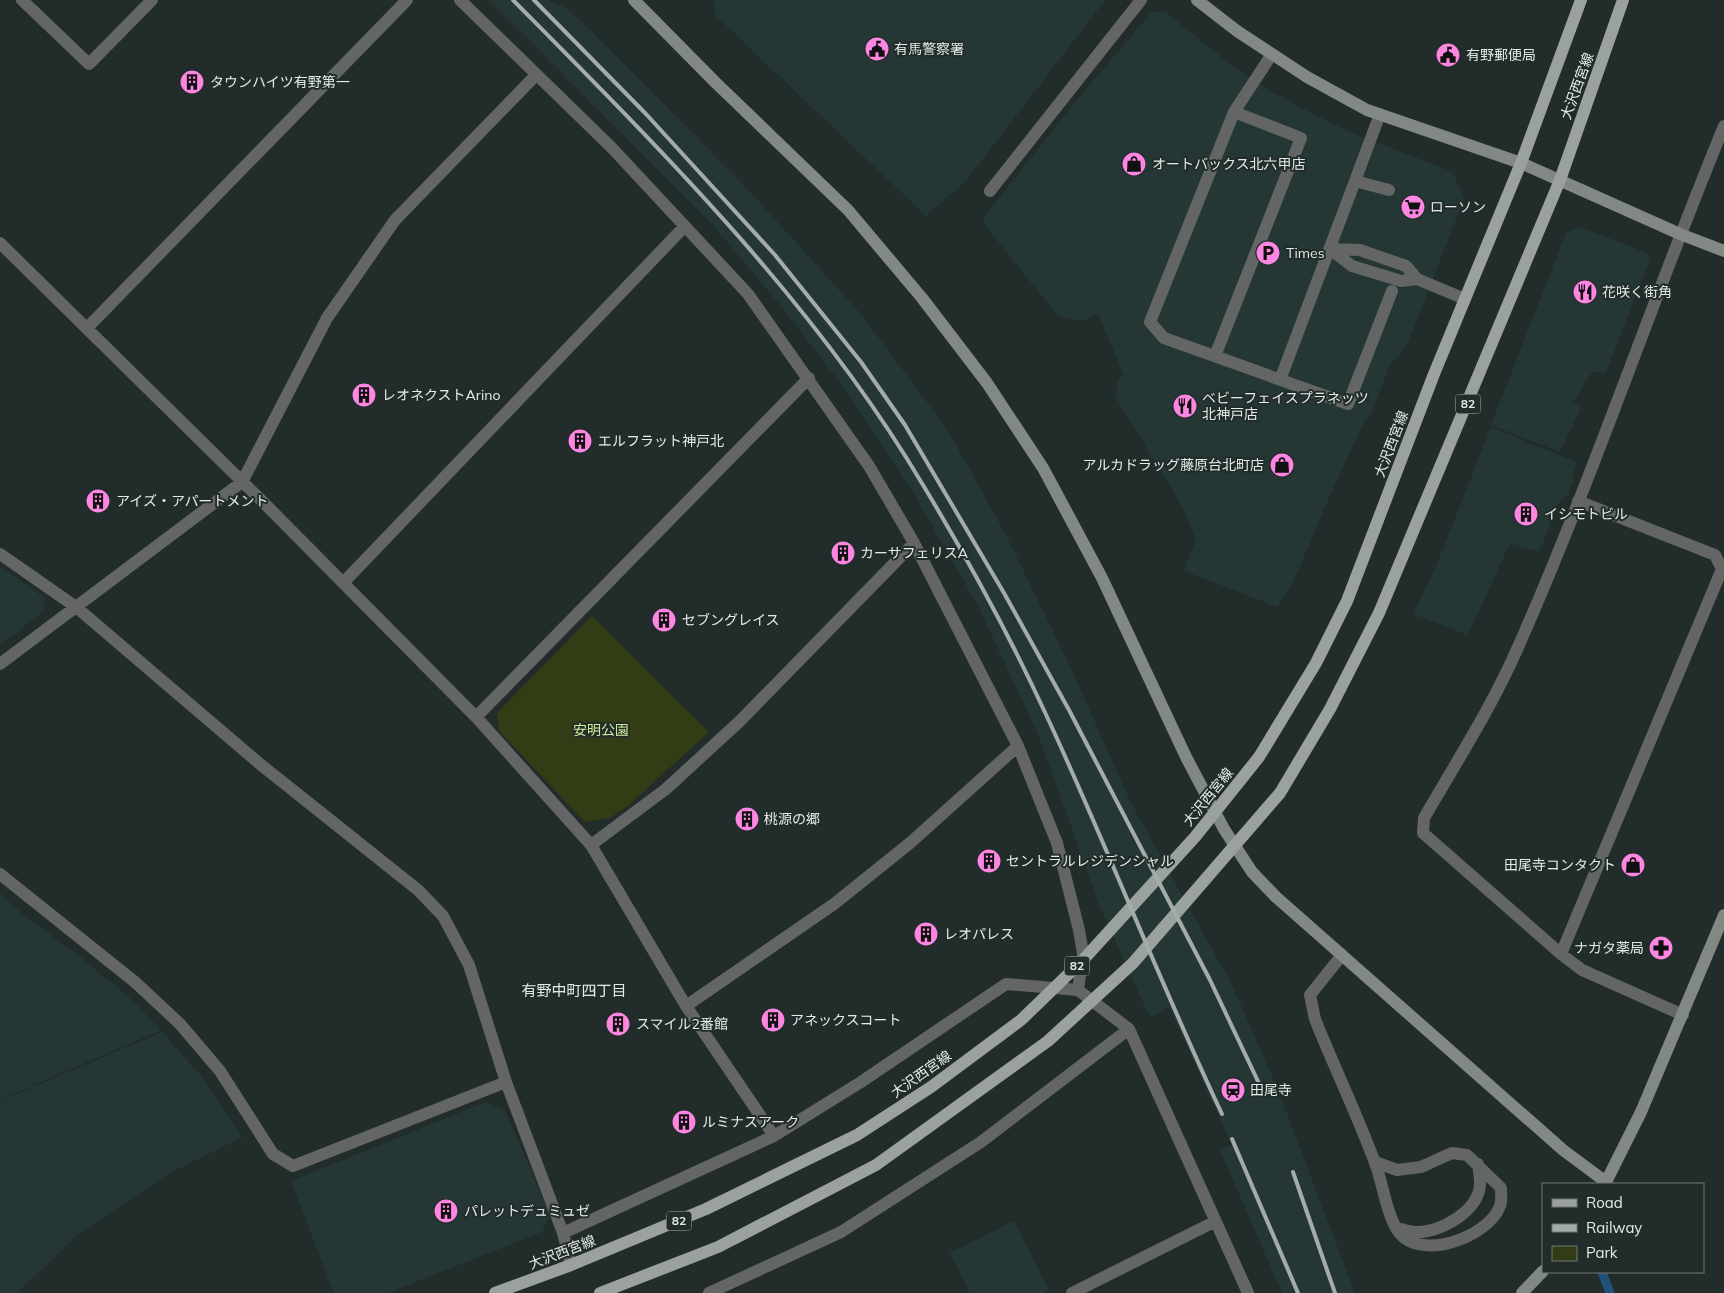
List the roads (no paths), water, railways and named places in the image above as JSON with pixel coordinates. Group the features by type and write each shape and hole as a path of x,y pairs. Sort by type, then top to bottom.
{"main road":[{"name":"大沢西宮線","path":"495,1293 571,1265 706,1209 857,1135 931,1087 1021,1020 1089,953 1195,837 1260,757 1316,663 1347,601 1434,374 1521,162 1581,0"},
{"name":"大沢西宮線","path":"608,1292 718,1247 876,1165 1048,1041 1133,963 1280,793 1330,709 1380,613 1560,180 1623,0"}],"street":[{"path":"22,0 89,64 152,0"},
{"path":"87,328 407,0"},
{"path":"460,0 612,148 748,294 809,378 869,466 914,543 1018,746 1057,843 1079,930 1083,954 1078,990"},
{"path":"634,0 716,83 848,210 922,298 987,383 1043,468 1097,570 1186,757 1224,829 1252,872 1276,897 1563,1150 1606,1183 1642,1112 1724,915"},
{"path":"990,191 1142,0"},
{"path":"1197,0 1237,31 1307,77 1367,110 1521,162 1680,234 1724,251"},
{"path":"1272,54 1234,112 1150,322 1164,338 1348,404 1392,291"},
{"path":"0,664 242,482 327,318 395,220 536,75"},
{"path":"1215,356 1301,138 1234,112"},
{"path":"1280,380 1380,114"},
{"path":"1683,1015 1582,970 1560,954 1423,833 1424,818 1484,716 1519,646 1578,501 1680,234 1724,126"},
{"path":"1355,181 1389,190"},
{"path":"343,582 686,226"},
{"path":"0,243 343,582 476,717 590,845 686,1006 774,1136"},
{"path":"1330,249 1360,250 1406,266 1417,279 1465,299"},
{"path":"1330,249 1352,266 1401,281 1417,279"},
{"path":"476,717 809,378"},
{"path":"1560,954 1722,569 1715,555 1578,501"},
{"path":"590,845 666,789 740,722 914,543"},
{"path":"0,554 76,607 260,764 418,890 443,916 469,965 506,1082 564,1233 571,1265"},
{"path":"686,1006 834,904 910,842 1018,746"},
{"path":"0,874 135,982 180,1024 220,1071 273,1154 293,1166 506,1082"},
{"path":"1342,955 1310,995 1315,1019 1375,1162 1396,1228 1409,1242 1426,1247 1461,1239 1488,1224 1501,1206 1501,1188 1478,1164 1466,1155 1452,1153 1421,1167 1397,1170 1375,1162"},
{"path":"564,1233 774,1136 861,1082 1006,984 1078,990 1128,1028 1150,1072 1214,1222 1248,1293"},
{"path":"709,1293 841,1232 981,1142 1128,1028"},
{"path":"1396,1228 1416,1232 1427,1230 1452,1221 1468,1211 1480,1185 1478,1164"},
{"path":"1072,1293 1214,1222"},
{"path":"1522,1293 1542,1272"}],"waterway":[{"path":"1602,1273 1610,1293"}],"railway":[{"path":"513,0 679,171 785,290 834,353 880,418 923,485 989,601 1049,721 1222,1114"},
{"path":"534,0 646,114 775,255 861,362 905,425 1004,593 1069,710 1210,980 1264,1094"},
{"path":"1232,1139 1298,1293"},
{"path":"1293,1172 1335,1293"}],"place":[{"name":"有馬警察署","path":"877,49"},
{"name":"有野郵便局","path":"1448,55"},
{"name":"タウンハイツ有野第一","path":"192,82"},
{"name":"オートバックス北六甲店","path":"1134,164"},
{"name":"ローソン","path":"1413,207"},
{"name":"Times","path":"1268,253"},
{"name":"花咲く街角","path":"1585,292"},
{"name":"レオネクストArino","path":"364,395"},
{"name":"ベビーフェイスプラネッツ 北神戸店","path":"1185,406"},
{"name":"エルフラット神戸北","path":"580,441"},
{"name":"アルカドラッグ藤原台北町店","path":"1282,465"},
{"name":"アイズ・アパートメント","path":"98,501"},
{"name":"イシモトビル","path":"1526,514"},
{"name":"カーサフェリスA","path":"843,553"},
{"name":"セブングレイス","path":"664,620"},
{"name":"桃源の郷","path":"747,819"},
{"name":"セントラルレジデンシャル","path":"989,861"},
{"name":"田尾寺コンタクト","path":"1633,865"},
{"name":"レオパレス","path":"926,934"},
{"name":"ナガタ薬局","path":"1661,948"},
{"name":"アネックスコート","path":"773,1020"},
{"name":"スマイル2番館","path":"618,1024"},
{"name":"田尾寺","path":"1233,1090"},
{"name":"ルミナスアーク","path":"684,1122"},
{"name":"パレットデュミュゼ","path":"446,1211"}],"district":[{"name":"有野中町四丁目","path":"574,991"}],"park label":[{"name":"安明公園","path":"601,730"}]}
